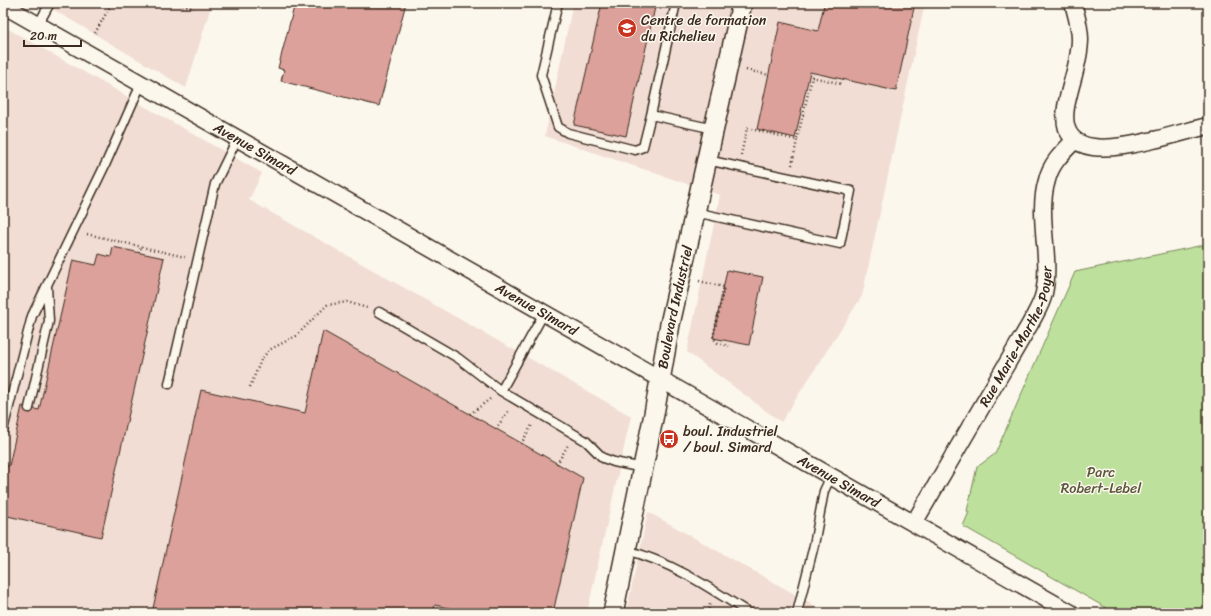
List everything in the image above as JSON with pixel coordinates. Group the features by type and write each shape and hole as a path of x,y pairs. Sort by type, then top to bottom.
{"street":[{"name":"Boulevard Industriel","path":"613,613 643,468 670,324 742,3"},
{"path":"1073,3 1079,29 1080,46 1065,117 1067,130 1075,140 1094,148 1105,149 1130,145 1208,126"},
{"name":"Avenue Simard","path":"3,5 1071,613"},
{"name":"Rue Marie-Marthe-Poyer","path":"914,523 1030,324 1042,299 1046,272 1044,202 1047,180 1059,157 1075,140"}],"lane":[{"path":"38,25 50,3"},
{"path":"558,3 541,75 558,128 568,133 635,150 643,147 676,3"},
{"path":"3,430 32,316 106,164 140,84"},
{"path":"651,115 714,129"},
{"path":"169,384 215,184 237,139"},
{"path":"695,212 840,244 851,191 707,160"},
{"path":"29,408 49,321 47,285"},
{"path":"379,312 458,358 501,391 586,440 604,458 614,462 643,468"},
{"path":"501,391 544,314"},
{"path":"797,613 814,545 824,492 831,476"},
{"path":"626,550 647,556 674,568 749,613"}],"path":[{"path":"96,33 112,3"},
{"path":"180,3 194,9"},
{"path":"744,69 769,75"},
{"path":"789,178 813,73"},
{"path":"812,77 842,84"},
{"path":"739,167 747,128 797,140"},
{"path":"104,238 188,257"},
{"path":"139,253 140,247"},
{"path":"697,281 724,287 713,338 718,343 729,346"},
{"path":"250,387 261,360 269,350 296,336 327,305 346,302 379,312"},
{"path":"470,414 481,406"},
{"path":"496,429 502,419"},
{"path":"521,444 527,433"},
{"path":"557,464 563,454"}],"shaded area":[{"path":"42,3 212,3 186,88"},
{"path":"573,3 925,3 862,296 781,422 687,352 720,195 545,136"},
{"path":"3,26 262,173 249,200 631,416 587,613 3,613"},
{"path":"648,512 814,605 818,613 626,613"}],"green space":[{"name":"Parc Robert-Lebel","path":"1208,244 1208,613 1115,613 963,526 969,512 967,511 977,467 995,454 1075,272"}],"building":[{"path":"295,3 406,3 379,106 281,81 284,70 278,68"},
{"path":"602,3 656,3 626,136 574,125"},
{"path":"816,3 915,3 896,91 810,72 795,138 757,129 780,22 818,31 824,5"},
{"path":"3,189 6,190 3,205"},
{"path":"113,247 164,258 101,537 3,515 3,465 9,466 22,406 39,410 73,260 96,265 99,254 111,257"},
{"path":"727,270 763,277 749,345 713,338"},
{"path":"323,331 583,478 553,613 470,613 435,605 433,613 152,613 201,390 305,413"}],"place":[{"name":"Centre de formation du Richelieu","path":"627,28"},
{"name":"boul. Industriel / boul. Simard","path":"669,439"}]}
